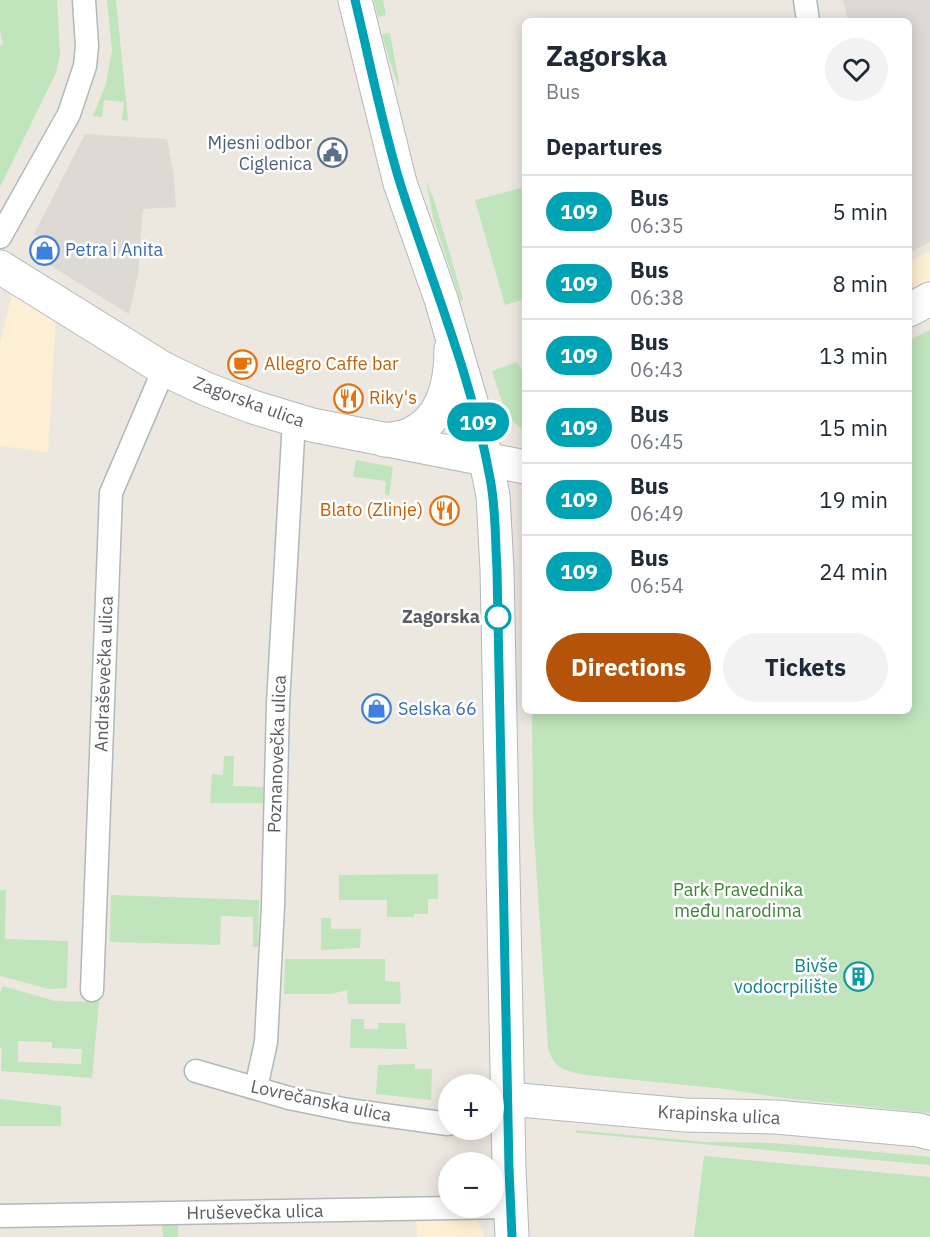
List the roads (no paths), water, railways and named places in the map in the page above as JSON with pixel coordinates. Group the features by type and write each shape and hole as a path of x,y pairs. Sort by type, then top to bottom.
{"main road":[{"path":"355,0 400,183 452,335 476,416 493,496 497,569 503,1074"},
{"name":"Zagorska ulica","path":"0,267 164,369 206,389 294,420 522,466"},
{"path":"912,308 930,299"},
{"path":"384,440 411,434 424,426 437,410 449,380 452,335"},
{"name":"Krapinska ulica","path":"504,1119 685,1115 776,1117 919,1130 930,1133"},
{"path":"504,1130 512,1222"}],"street":[{"path":"0,237 69,114 85,66 87,46 84,0"},
{"path":"805,0 808,18"},
{"name":"Andraševečka ulica","path":"92,990 111,493 164,369"},
{"name":"Poznanovečka ulica","path":"256,1088 266,1042 273,906 279,692 294,420"},
{"name":"Lovrečanska ulica","path":"196,1071 289,1098 348,1110 438,1123"},
{"name":"Hruševečka ulica","path":"0,1216 512,1222"}],"place":[{"name":"Mjesni odbor Ciglenica","path":"333,153"},
{"name":"Petra i Anita","path":"44,250"},
{"name":"Allegro Caffe bar","path":"243,364"},
{"name":"Riky's","path":"348,398"},
{"name":"Blato (Zlinje)","path":"444,510"},
{"name":"Zagorska","path":"498,617"},
{"name":"Selska 66","path":"377,709"},
{"name":"Bivše vodocrpilište","path":"859,976"}],"park label":[{"name":"Park Pravednika među narodima","path":"738,900"}]}
